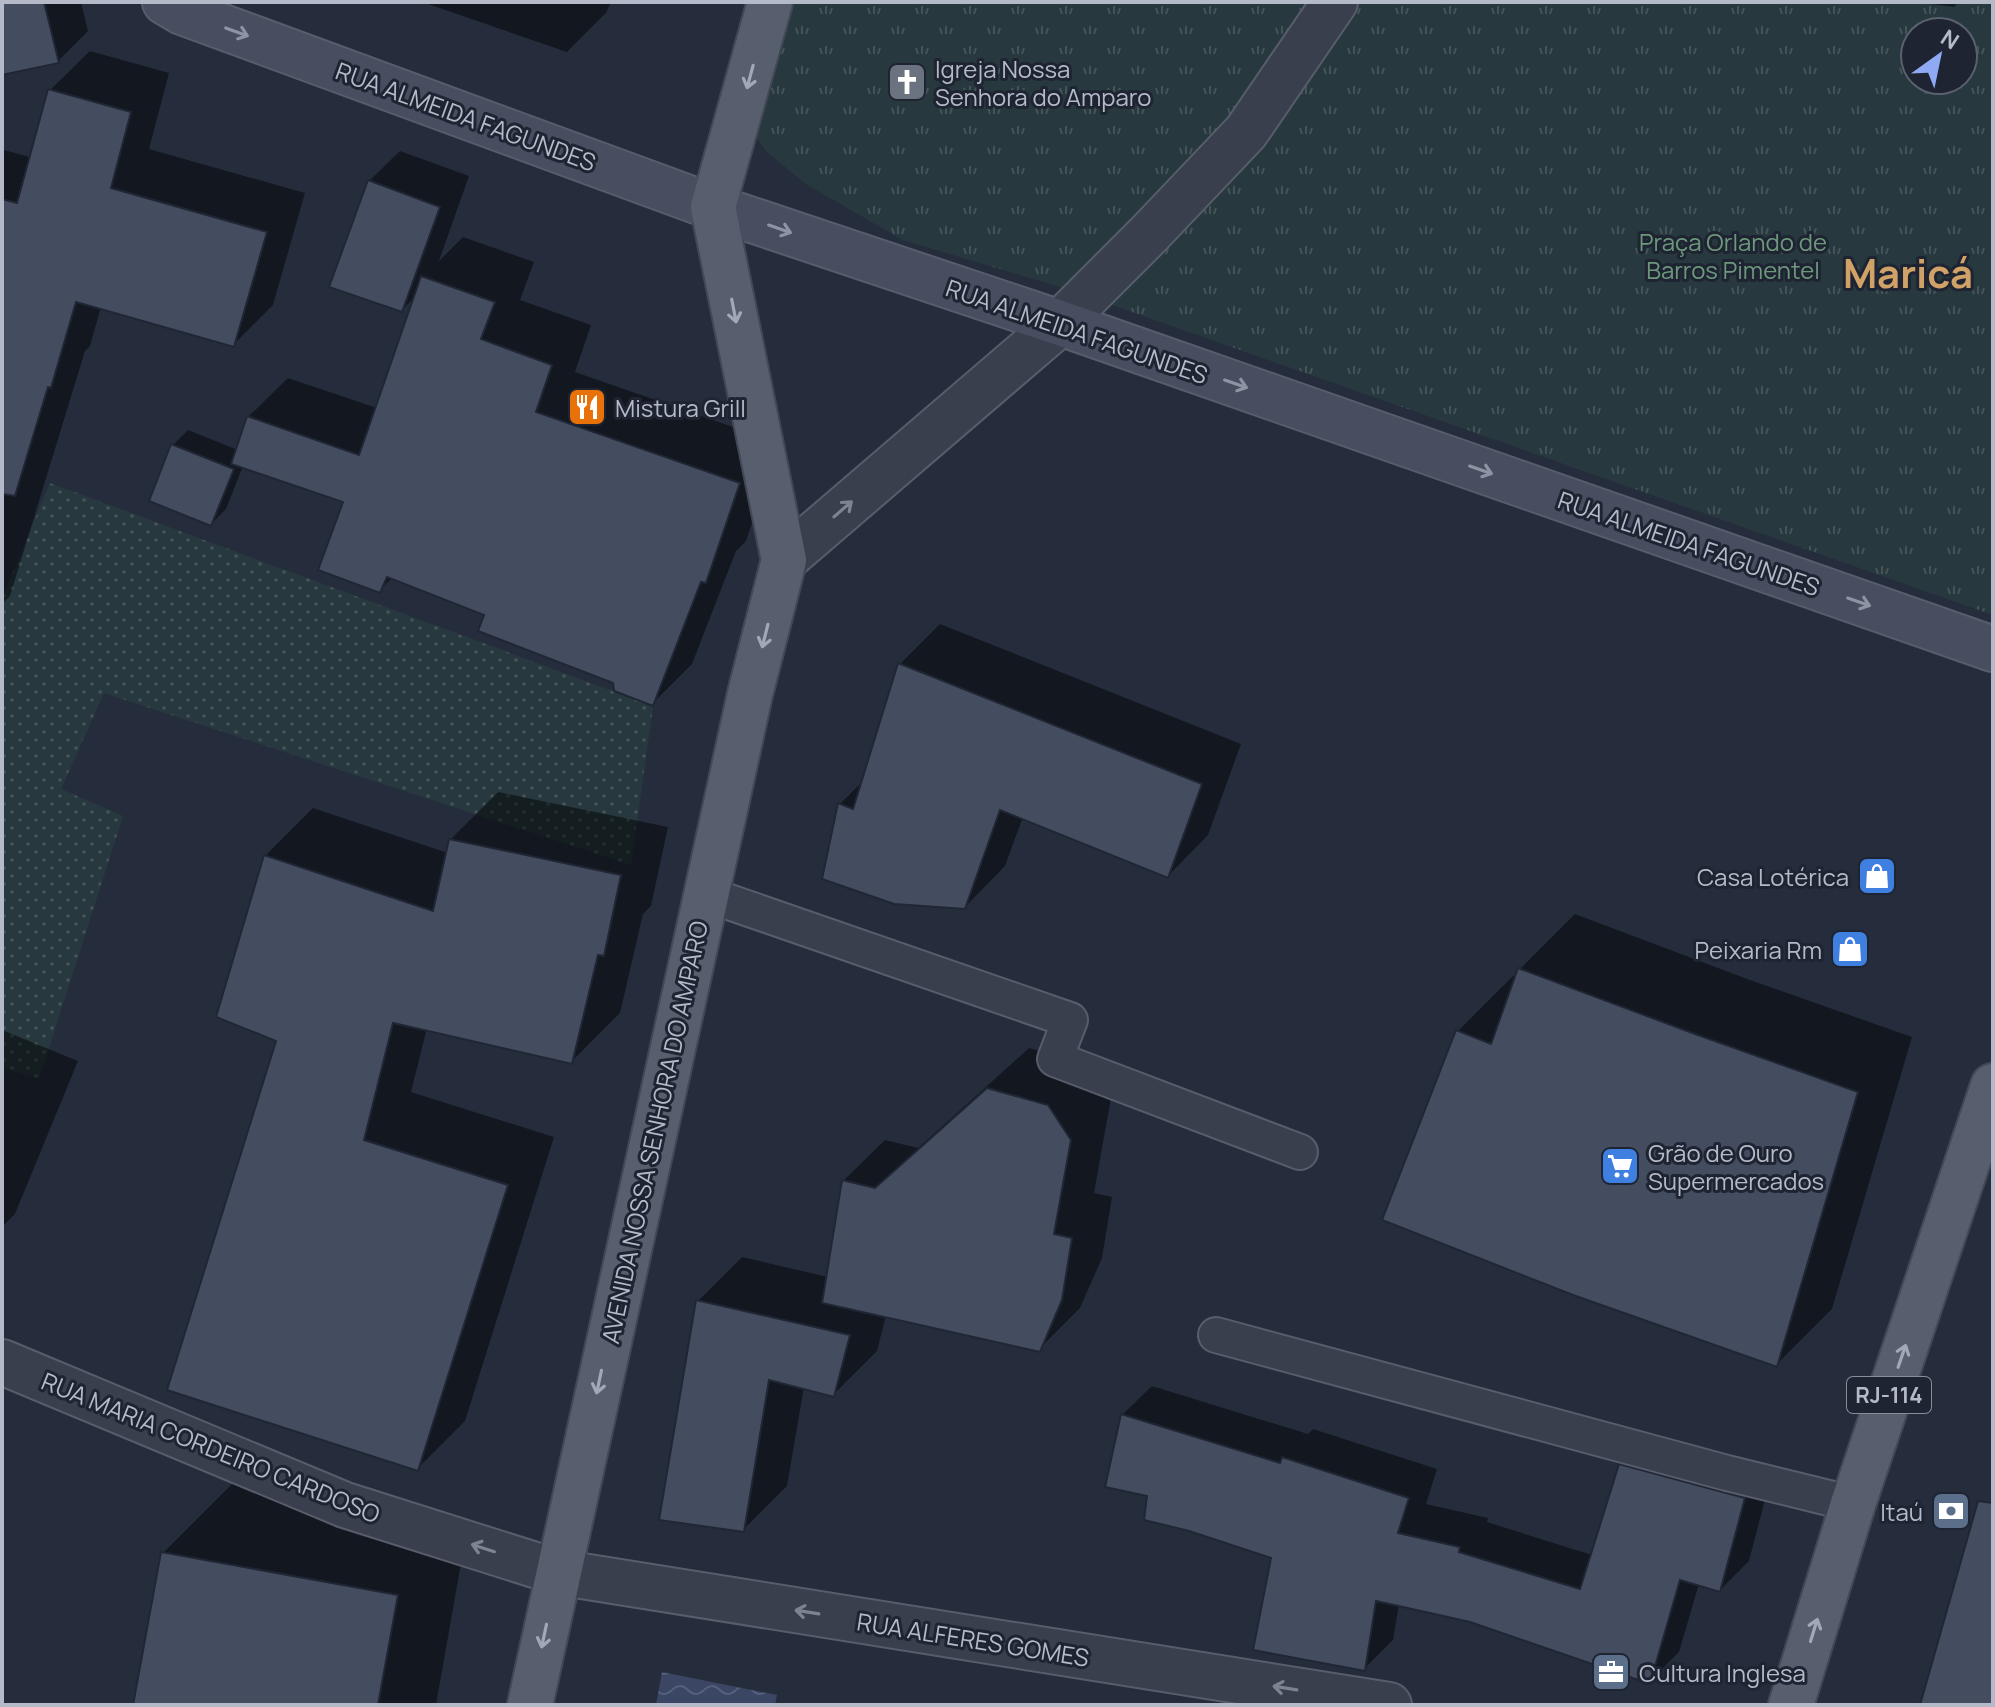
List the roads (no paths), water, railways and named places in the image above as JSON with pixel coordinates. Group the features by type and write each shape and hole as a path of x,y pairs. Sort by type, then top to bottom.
{"main road":[{"name":"RUA ALMEIDA FAGUNDES","path":"165,2 182,12 713,207 1060,323 1993,649"},
{"path":"713,207 770,2"},
{"name":"AVENIDA NOSSA SENHORA DO AMPARO","path":"530,1705 750,694 784,560 713,207"},
{"name":"RJ-114","path":"1791,1705 1853,1504 1993,1086"}],"street":[{"path":"784,560 1060,323 1246,132 1335,2"},
{"name":"RUA MARIA CORDEIRO CARDOSO","path":"2,1362 345,1505 557,1572"},
{"name":"RUA ALFERES GOMES","path":"557,1572 1389,1705"}],"lane":[{"path":"706,894 1070,1020 1055,1059 1300,1152"},
{"path":"1216,1335 1853,1504"}],"water":[{"path":"662,1672 777,1695 775,1705 656,1705"}],"place":[{"name":"Igreja Nossa Senhora do Amparo","path":"907,82"},
{"name":"Mistura Grill","path":"587,407"},
{"name":"Casa Lotérica","path":"1877,876"},
{"name":"Peixaria Rm","path":"1850,949"},
{"name":"Grão de Ouro Supermercados","path":"1620,1166"},
{"name":"Itaú","path":"1951,1511"},
{"name":"Cultura Inglesa","path":"1611,1672"}],"district":[{"name":"Maricá","path":"1908,272"}],"park label":[{"name":"Praça Orlando de Barros Pimentel","path":"1733,255"}]}
